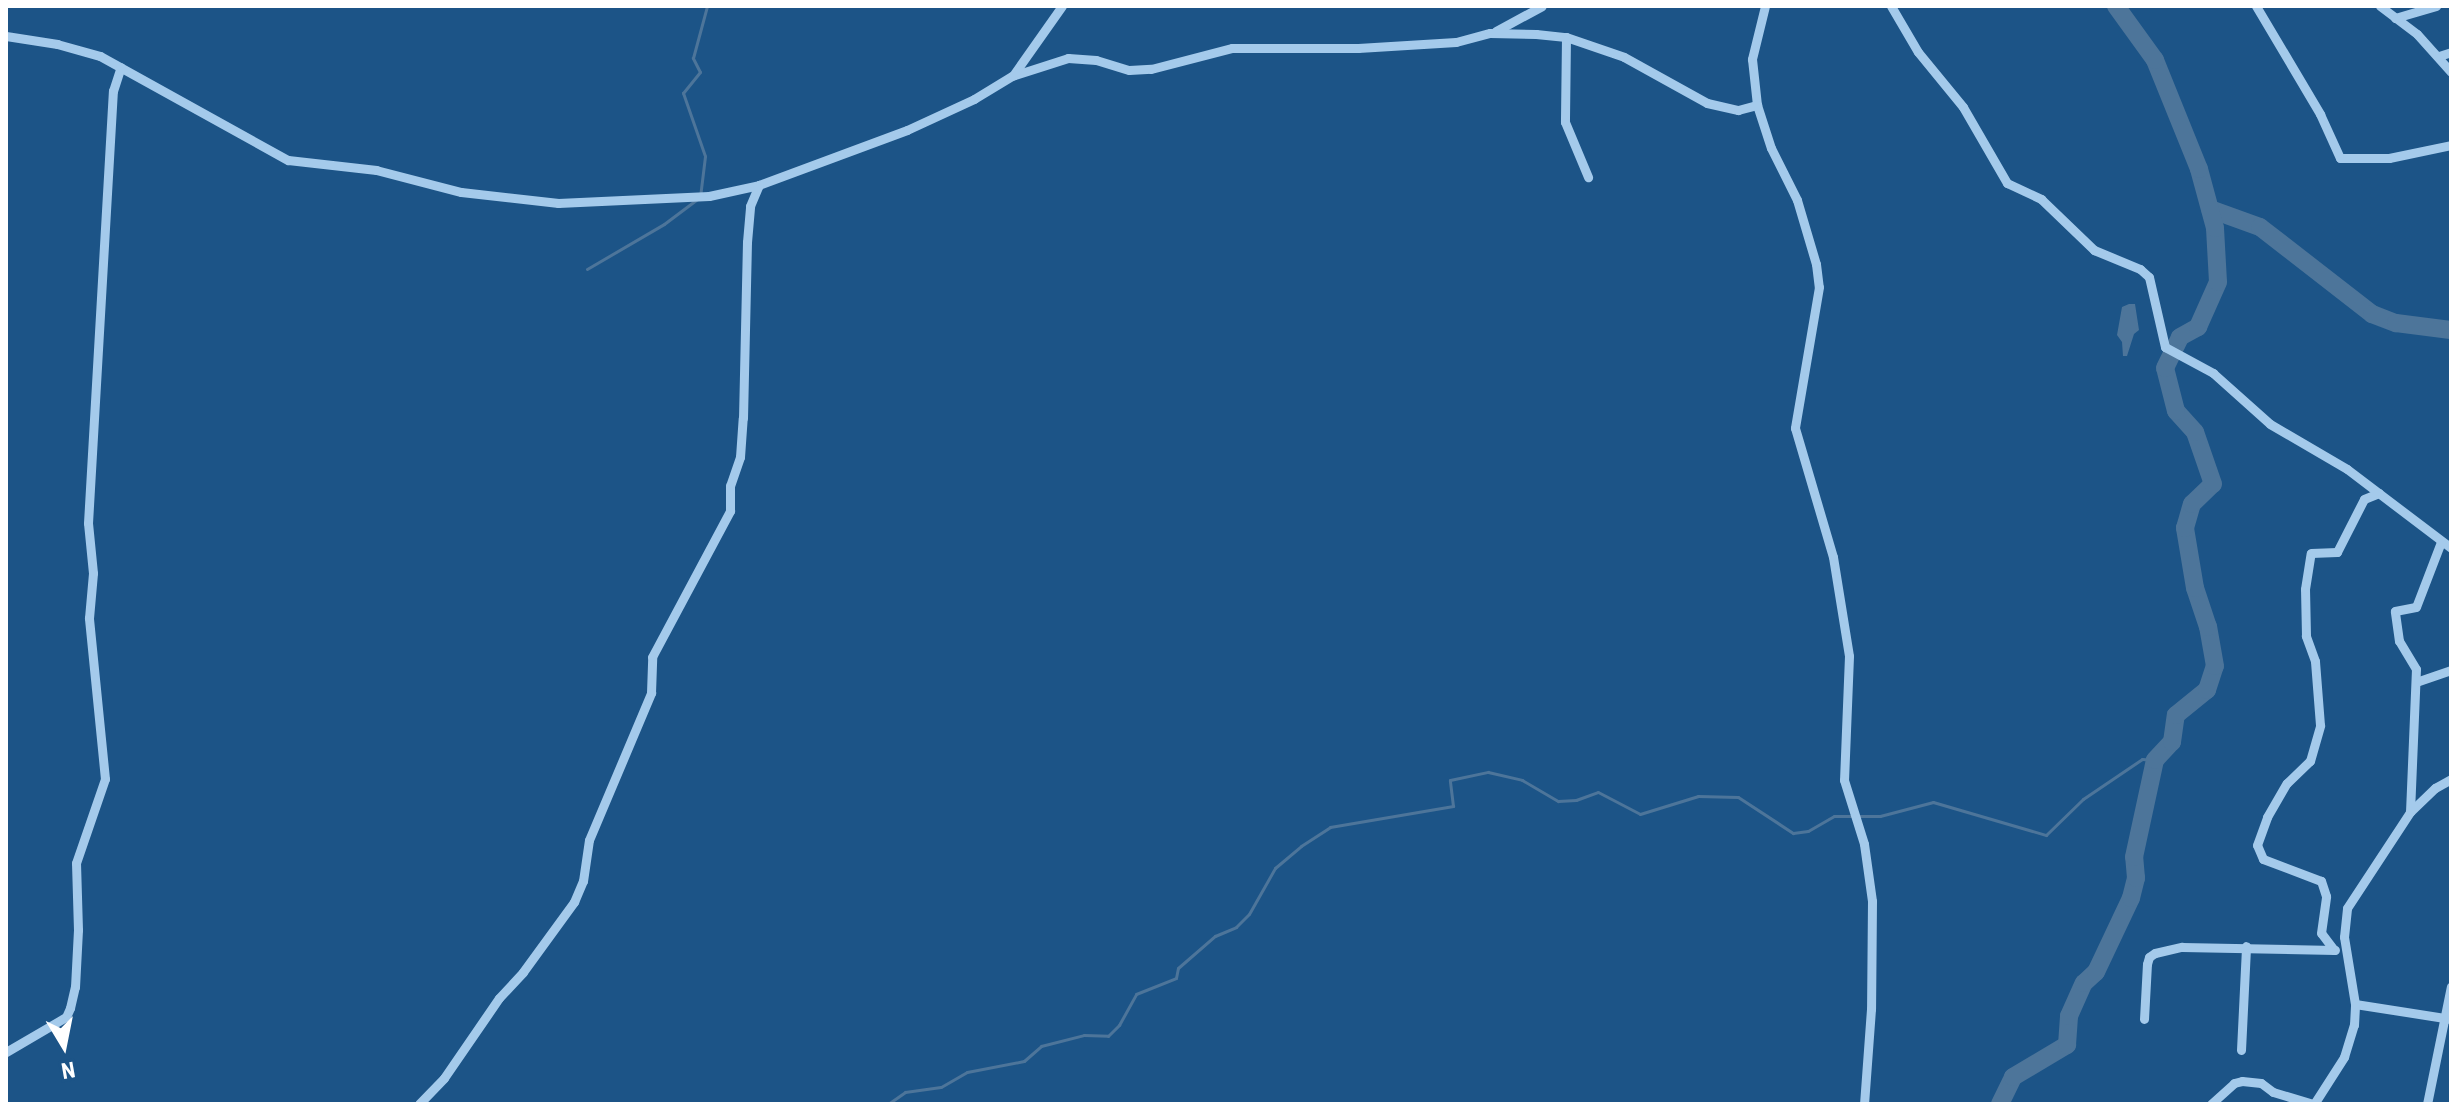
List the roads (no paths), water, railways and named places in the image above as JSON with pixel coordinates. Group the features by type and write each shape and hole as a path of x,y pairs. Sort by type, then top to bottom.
{"street":[{"path":"1012,76 1062,6"},
{"path":"1765,6 1752,59 1757,105 1771,148 1797,200 1816,264 1819,287 1795,428 1833,557 1849,656 1844,780 1864,844 1872,901 1871,1009 1864,1104"},
{"path":"1891,6 1918,52 1963,107 2007,183 2041,199 2094,250 2140,269 2149,277 2165,347 2213,373 2270,424 2379,493 2451,548"},
{"path":"2256,6 2320,114 2340,158 2389,158 2451,145"},
{"path":"2380,6 2439,56 2451,72"},
{"path":"2395,18 2436,6"},
{"path":"6,36 72,47 121,67 259,147 288,160 317,166 376,170 461,192 548,202 709,196 759,185 907,130 974,99 1012,76 1068,58 1096,60 1129,70 1151,69 1232,48 1380,47 1456,42 1490,33 1536,8"},
{"path":"1490,33 1566,37 1647,68 1707,103 1738,110 1757,105"},
{"path":"1566,37 1565,122 1588,177"},
{"path":"2439,56 2451,52"},
{"path":"6,1052 66,1017 70,1008 75,987 78,930 76,863 103,794 105,779 89,618 93,573 88,523 113,91 121,67"},
{"path":"419,1104 444,1078 499,998 523,972 574,902 583,881 589,840 651,693 652,657 730,511 730,486 740,457 743,418 750,206 759,185"},
{"path":"2334,950 2321,933 2326,896 2321,881 2263,859 2257,845 2267,817 2287,783 2310,761 2320,725 2315,661 2306,636 2305,589 2311,553 2337,552 2364,499 2379,493"},
{"path":"2410,812 2416,682 2412,658 2396,631 2395,611 2416,607 2441,542"},
{"path":"2416,682 2451,670"},
{"path":"2211,1104 2234,1083 2242,1081 2261,1083 2273,1092 2314,1104 2348,1048 2355,1004 2346,950 2347,908 2410,812 2435,788 2451,779"},
{"path":"2241,1050 2246,946"},
{"path":"2144,1019 2149,957 2182,947 2346,950"},
{"path":"2427,1104 2447,1018 2451,986"},
{"path":"2355,1004 2447,1018"}],"water":[{"path":"2135,304 2139,330 2134,334 2127,356 2123,356 2122,342 2117,335 2122,307"}],"waterway":[{"path":"587,269 664,224 700,197 705,156 683,93 700,72 693,58 707,6"},
{"path":"2000,1104 2013,1077 2067,1045 2069,1016 2084,983 2096,972 2131,898 2136,878 2134,857 2155,760 2172,742 2176,715 2207,690 2215,666 2208,627 2195,588 2185,528 2192,504 2213,484 2195,432 2176,411 2165,368 2180,337 2198,327 2218,282 2215,228 2199,169 2155,60 2116,6"},
{"path":"2210,209 2260,227 2372,314 2396,323 2451,330"},
{"path":"888,1104 905,1092 941,1087 967,1072 1024,1061 1041,1046 1084,1035 1108,1036 1119,1025 1136,994 1176,978 1178,968 1215,936 1236,927 1249,914 1275,868 1301,846 1330,827 1453,806 1450,780 1488,772 1522,780 1558,801 1576,800 1598,792 1640,814 1698,796 1738,797 1793,833 1808,831 1834,816 1880,816 1933,802 2046,835 2083,799 2142,759 2155,760"}]}
